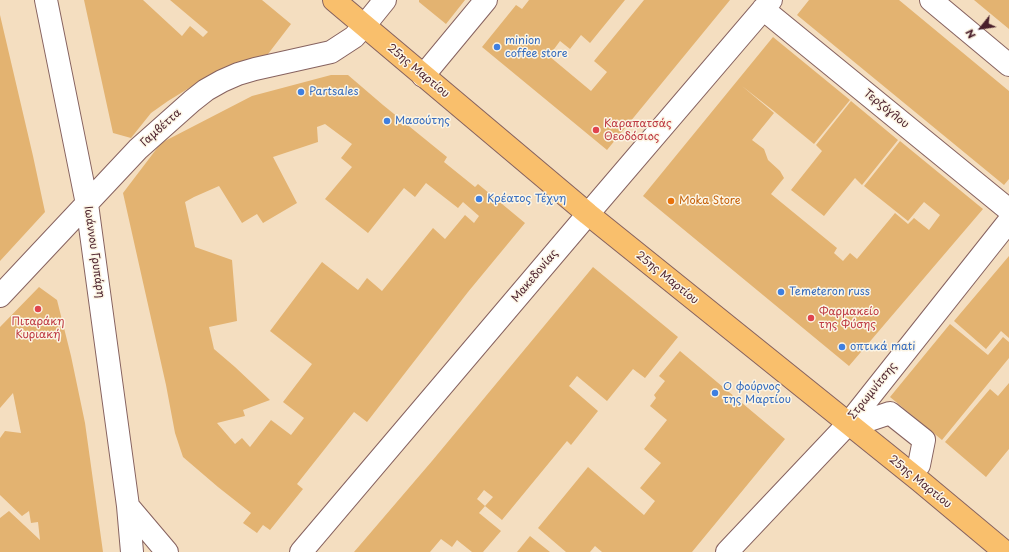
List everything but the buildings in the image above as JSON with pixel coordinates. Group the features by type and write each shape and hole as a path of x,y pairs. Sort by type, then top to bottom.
{"main road":[{"name":"25ης Μαρτίου","path":"334,0 588,214 857,422 920,481 1005,552"}],"street":[{"name":"Ιωάννου Γρυπάρη","path":"46,0 87,204 128,506 132,552"},
{"name":"Γαμβέττα","path":"0,296 138,149 206,90 238,74 331,52 354,37 385,0"},
{"path":"423,76 486,0"},
{"path":"931,0 1009,65"},
{"name":"Τερζόγλου","path":"767,4 1009,210"},
{"name":"Μακεδονίας","path":"301,552 767,4"},
{"name":"Στρωμνίτσης","path":"727,552 857,422 1009,221"},
{"path":"857,422 890,413 924,440 919,465"},
{"path":"128,506 167,552"}],"place":[{"name":"minion coffee store","path":"497,47"},
{"name":"Partsales","path":"301,92"},
{"name":"Μασούτης","path":"387,121"},
{"name":"Καραπατσάς Θεοδόσιος","path":"596,130"},
{"name":"Κρέατος Τέχνη","path":"479,199"},
{"name":"Moka Store","path":"671,201"},
{"name":"Temeteron russ","path":"781,292"},
{"name":"Πιταράκη Κυριακή","path":"38,309"},
{"name":"Φαρμακείο της Φύσης","path":"811,318"},
{"name":"οπτικά mati","path":"842,347"},
{"name":"Ο φούρνος της Μαρτίου","path":"715,393"}]}
